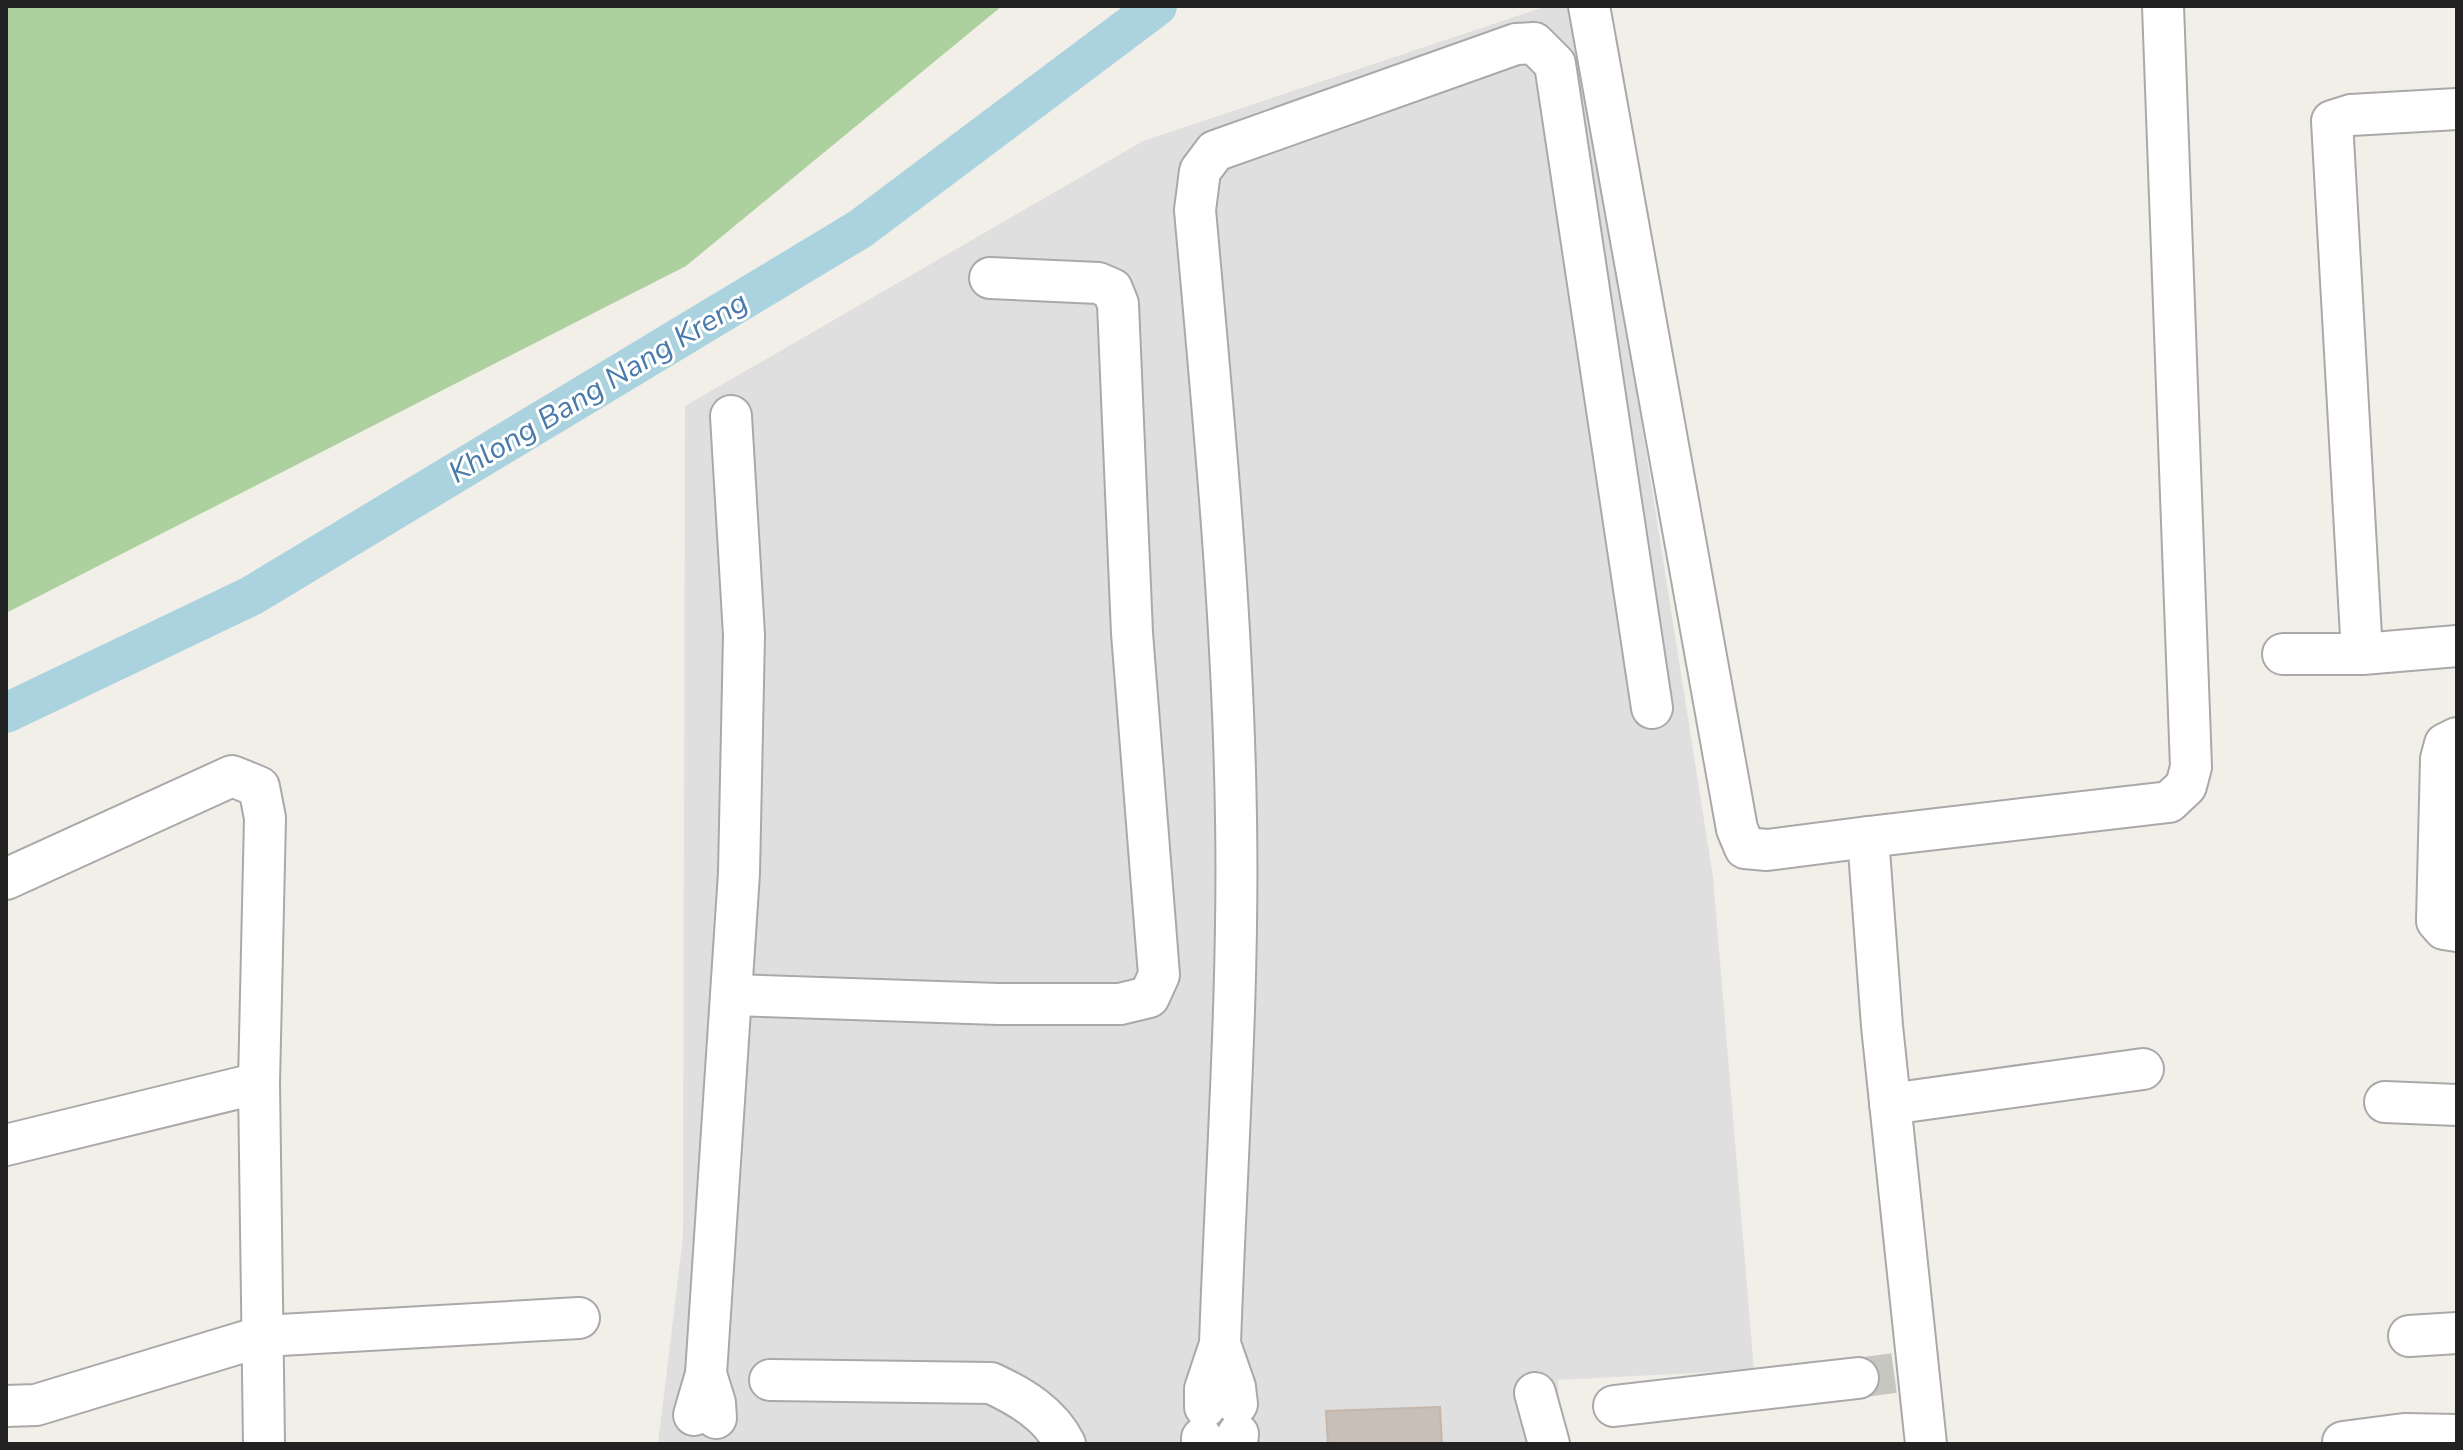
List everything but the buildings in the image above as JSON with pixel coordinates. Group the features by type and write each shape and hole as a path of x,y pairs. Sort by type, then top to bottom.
{"street":[{"path":"1589,6 1737,829 1745,848 1767,850 2169,802 2186,786 2191,767 2163,6"},
{"path":"1220,1429 1205,1389 1220,1344 1235,964 1236,818 1222,516 1195,210 1200,171 1215,151 1516,44 1534,43 1555,64 1652,708"},
{"path":"2362,654 2332,121 2351,115 2457,109"},
{"path":"732,995 998,1004 1120,1004 1149,997 1159,975 1132,633 1118,304 1112,289 1098,283 990,278"},
{"path":"702,1434 739,873 744,635 731,416"},
{"path":"2283,654 2362,654 2457,646"},
{"path":"2457,738 2445,744 2441,759 2437,921 2444,929 2457,931"},
{"path":"6,879 232,776 259,787 265,818 259,1083 264,1444"},
{"path":"1868,837 1890,1104 1889,1373 1926,1444"},
{"path":"1890,1104 2143,1069"},
{"path":"6,1145 259,1083"},
{"path":"2385,1102 2457,1105"},
{"path":"6,1406 36,1405 263,1336 579,1318"},
{"path":"2409,1336 2457,1333"},
{"path":"1614,1406 1889,1373"},
{"path":"770,1380 991,1383 1043,1414 1057,1428 1065,1444"},
{"path":"1535,1393 1549,1444"},
{"path":"2343,1442 2404,1434 2457,1435"}],"shaded area":[{"path":"1547,6 1576,6 1713,877 1754,1370 1558,1380 1560,1444 658,1444 683,1237 685,406 1143,141"}],"green space":[{"path":"6,6 1002,6 686,266 6,613"}],"waterway":[{"name":"Khlong Bang Nang Kreng","path":"6,713 251,596 860,229 1157,6"}],"tunnel":[{"path":"1858,1378 1894,1373"}]}
